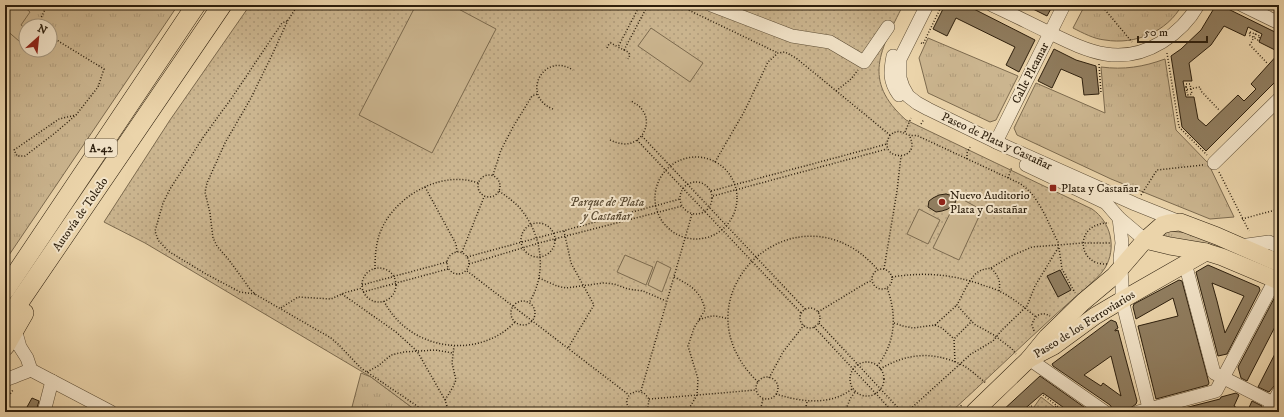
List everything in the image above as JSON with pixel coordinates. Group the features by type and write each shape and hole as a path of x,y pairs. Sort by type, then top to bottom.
{"highway":[{"name":"Autovía de Toledo","path":"5,290 196,5"},
{"name":"Autovía de Toledo","path":"5,346 10,326 105,178 222,5"}],"main road":[{"path":"1022,356 1047,337 1083,302 1114,276 1116,265 1162,225 1180,222 1240,246 1278,275"},
{"path":"1144,240 1206,252 1278,275"},
{"name":"Paseo de los Ferroviarios","path":"974,412 1022,356 1054,346 1095,316 1206,252"}],"street":[{"path":"711,5 792,36 830,42 864,62 888,27"},
{"name":"Paseo de Plata y Castañar","path":"917,5 893,55 891,78 895,89 901,98 926,116 1106,203 1115,221 1144,240"},
{"name":"Paseo de Plata y Castañar","path":"927,5 900,59 900,74 903,88 908,96 917,103 996,142 1135,204 1180,222"},
{"path":"992,5 1085,50 1123,55 1145,50 1170,37 1188,22 1198,5"},
{"name":"Calle Pleamar","path":"996,142 1064,5"},
{"path":"1242,5 1279,23"},
{"path":"1214,163 1279,99"},
{"path":"1115,221 1122,243 1120,258 1116,265 1146,411 1216,391 1278,275"},
{"path":"1240,246 1269,242 1279,247"},
{"path":"1185,263 1214,373 1275,403"},
{"path":"10,326 27,358 31,370 111,412"},
{"path":"1022,356 1105,412"},
{"path":"5,380 17,377 31,370"},
{"path":"44,412 52,381"}],"path":[{"path":"40,18 47,5"},
{"path":"298,5 288,20 251,98 225,143 207,183 205,192 210,212 213,238 217,246 255,294 331,338 361,368 426,412"},
{"path":"618,47 640,5"},
{"path":"624,50 648,5"},
{"path":"678,5 778,53 785,52 796,58 890,135"},
{"path":"923,44 942,5"},
{"path":"1101,5 1133,43"},
{"path":"255,294 240,292 168,251 158,240 156,231 163,203 174,183 204,136 231,99 282,23 288,20"},
{"path":"1256,31 1250,45 1267,63"},
{"path":"1255,34 1258,40 1249,35 1255,34"},
{"path":"58,41 104,69 98,87 76,115 55,133 25,156 17,156 14,150 59,119 76,115"},
{"path":"607,48 609,44 612,44 628,52 630,55 628,59"},
{"path":"715,162 744,112 768,62 778,53"},
{"path":"1167,53 1175,92 1178,127 1214,163 1249,231"},
{"path":"836,91 851,79 864,62"},
{"path":"1099,64 1101,93"},
{"path":"553,109 544,104 538,94 536,85 540,75 548,68 553,66 563,66 573,70"},
{"path":"1190,84 1191,89 1192,94 1188,95 1186,86 1190,84"},
{"path":"1186,90 1200,87 1201,91 1220,110"},
{"path":"493,175 501,150 513,127 532,96 538,94"},
{"path":"610,140 619,144 625,144 631,143 642,136 646,127 646,115 639,106 631,101"},
{"path":"905,132 911,118"},
{"path":"898,131 905,132 911,140 911,147 908,153 901,156 894,155 887,148 890,135 898,131"},
{"path":"642,136 806,310"},
{"path":"909,136 918,136 1008,178 1026,188 1036,198 1059,244 1062,269 1078,296"},
{"path":"637,140 802,314"},
{"path":"711,191 887,144"},
{"path":"968,159 967,152 970,147"},
{"path":"713,196 887,148"},
{"path":"884,269 897,191 901,156"},
{"path":"692,157 708,158 727,171 737,190 738,199 737,207 731,221 727,226 714,236 699,240 684,238 671,231 666,226 657,212 655,200 657,185 660,178 670,166 692,157"},
{"path":"1141,195 1157,170 1214,163"},
{"path":"1008,178 1012,167"},
{"path":"493,175 498,179 500,185 499,191 496,195 490,197 484,196 478,190 478,183 483,177 493,175"},
{"path":"375,269 375,255 378,239 383,227 396,207 415,192 451,179 466,180 478,183"},
{"path":"694,182 701,182 709,187 713,196 710,208 706,212 697,215 686,211 682,206 680,199 683,189 688,184 694,182"},
{"path":"425,188 456,244 457,252"},
{"path":"499,191 518,206 530,224 539,243 539,278 535,292 529,302"},
{"path":"462,252 484,196"},
{"path":"467,257 680,199"},
{"path":"469,264 539,243 682,206"},
{"path":"1242,220 1279,209"},
{"path":"641,391 692,214"},
{"path":"1115,221 1094,226 1086,234 1083,243 1085,251 1092,260 1103,264 1116,265"},
{"path":"537,223 545,225 549,227 554,234 555,244 550,252 543,257 530,256 522,248 520,242 522,232 530,224 537,223"},
{"path":"564,231 571,263 594,305 568,348"},
{"path":"758,382 744,368 734,349 728,320 729,307 735,286 740,276 755,257 770,246 790,238 807,236 823,237 834,239 853,248 862,254 878,270"},
{"path":"935,325 957,305 976,273 983,269 991,268 1010,256 1032,247 1059,244 1122,243"},
{"path":"907,412 971,354 993,341 1025,308 1035,286 1057,250 1059,244"},
{"path":"457,252 462,252 467,257 469,264 467,271 454,274 448,269 447,262 449,256 457,252"},
{"path":"362,285 447,262"},
{"path":"382,268 393,277 395,283 394,292 384,301 380,302 371,300 367,298 363,292 363,278 369,271 382,268"},
{"path":"991,268 999,279 999,291"},
{"path":"363,292 448,269"},
{"path":"884,269 891,273 891,284 887,288 877,288 872,281 873,273 884,269"},
{"path":"467,271 629,395"},
{"path":"892,277 910,274 936,274 963,278 999,291 1036,317"},
{"path":"673,277 696,290 703,302 705,310 694,328 688,346 698,379 698,396 687,412"},
{"path":"539,278 557,286 566,288 604,282 628,289 643,291 667,301"},
{"path":"818,312 866,282 872,281"},
{"path":"281,308 298,297 331,299 362,288"},
{"path":"877,366 887,352 891,342 894,323 891,298 887,288"},
{"path":"342,294 396,332 417,350 445,400 449,412"},
{"path":"384,301 396,318 410,331 423,339 454,346 476,344 490,339 500,334 516,322"},
{"path":"516,302 529,302 534,311 532,320 524,324 516,322 512,319 511,310 516,302"},
{"path":"957,305 974,324 997,337 1022,356"},
{"path":"811,309 818,312 820,319 819,323 814,327 810,328 804,325 801,321 802,314 806,310 811,309"},
{"path":"1036,334 1032,324 1036,317 1039,314 1044,314 1052,317"},
{"path":"699,320 709,316 716,316 728,320"},
{"path":"954,339 972,322"},
{"path":"819,323 902,412"},
{"path":"894,323 913,328 935,325 942,328 954,339 955,362"},
{"path":"769,378 783,352 804,325"},
{"path":"814,327 893,412"},
{"path":"445,400 456,380 452,363 454,346"},
{"path":"367,372 378,366 392,355 404,352 435,350 452,353"},
{"path":"880,369 894,362 913,356 930,355 961,364 986,383"},
{"path":"863,362 869,362 877,366 884,374 884,380 876,394 865,396 855,392 852,389 850,380 850,374 853,369 863,362"},
{"path":"763,399 756,390 758,382 764,378 774,380 777,391 776,394"},
{"path":"763,399 770,398 776,394 794,399 821,401 847,393 852,389"},
{"path":"649,399 756,390"},
{"path":"633,412 630,410 626,400 633,391 641,391 649,399 648,407 642,412"},
{"path":"845,412 850,399 855,392"},
{"path":"1042,396 1065,412"},
{"path":"760,412 763,399"},
{"path":"805,412 807,401"},
{"path":"1024,412 1032,405"},
{"path":"1052,412 1056,406"},
{"path":"1029,407 1036,412"}],"green space":[{"path":"5,5 178,5 5,261"},
{"path":"5,5 22,5 30,12 26,18 18,18 18,40 5,29 5,19 9,15 5,11"},
{"name":"Parque de Plata y Castañar","path":"250,5 903,5 888,36 879,64 879,78 883,91 892,105 906,120 1092,209 1099,214 1108,228 1110,236 1111,252 1109,260 1103,271 1096,279 951,412 418,412 371,377 145,243 104,222 170,120"},
{"path":"416,5 451,5 496,29 432,153 359,115"},
{"path":"1085,5 1182,5 1168,23 1159,29 1139,38 1116,41 1089,36 1073,28"},
{"path":"651,28 703,63 690,82 638,46"},
{"path":"928,38 1018,76 996,120 990,122 928,93 919,58"},
{"path":"1165,59 1176,130 1208,163 1234,217 1210,219 1111,179 1017,135 1014,128 1036,83 1105,113 1101,67 1133,67"},
{"path":"958,197 982,210 959,260 933,248"},
{"path":"919,209 940,220 928,244 907,234"},
{"path":"1170,231 1189,233 1279,270 1279,276 1163,240 1162,234"},
{"path":"625,255 653,267 646,285 617,272"},
{"path":"657,261 671,268 662,292 648,285"},
{"path":"361,373 371,377 418,412 358,412 352,407"},
{"path":"1041,397 1054,407 1050,412 1040,412 1034,407"}],"building":[{"path":"945,5 966,5 1035,40 1019,72 1006,65 1015,47 956,18 947,36 933,29"},
{"path":"1025,5 1053,5 1047,16"},
{"path":"1216,5 1220,5 1279,34 1279,52 1259,42 1262,34 1248,27 1245,36 1224,26 1211,45 1189,63 1192,81 1183,81 1186,97 1194,97 1198,119 1206,126 1238,95 1244,101 1256,89 1251,84 1279,53 1279,78 1206,151 1182,127 1171,56 1181,49 1201,30"},
{"path":"1054,49 1076,60 1096,66 1099,94 1084,95 1082,78 1061,69 1052,88 1038,81"},
{"name":"Nuevo Auditorio Plata y Castañar","path":"946,194 953,196 956,199 955,203 948,209 936,212 928,207 929,201 933,198"},
{"path":"1208,265 1259,287 1260,290 1227,354 1218,356 1196,272","holes":["1212,283 1244,296 1225,333"]},
{"path":"1060,270 1071,290 1058,297 1047,276"},
{"path":"1179,280 1182,281 1209,383 1208,385 1156,399 1138,326 1178,316 1173,298 1136,319 1133,307 1134,304"},
{"path":"1278,291 1279,319 1247,381 1241,378 1238,367"},
{"path":"1111,320 1116,322 1118,328 1115,331 1118,330 1137,401 1136,404 1132,407 1113,412 1110,405 1052,364","holes":["1111,356 1121,396 1103,383 1101,386 1084,375"]},
{"path":"1279,346 1279,377 1276,383 1278,384 1275,385 1269,392 1258,387"},
{"path":"1040,376 1091,412 1070,412 1043,393 1021,412 1001,412"},
{"path":"1236,393 1239,395 1234,406 1237,408 1230,412 1169,412 1220,399 1221,397"},
{"path":"32,398 39,401 36,411 27,407"},
{"path":"1252,401 1262,406 1260,412 1247,412"}],"place":[{"name":"Plata y Castañar","path":"1053,188"},
{"name":"Nuevo Auditorio Plata y Castañar","path":"942,202"}]}
